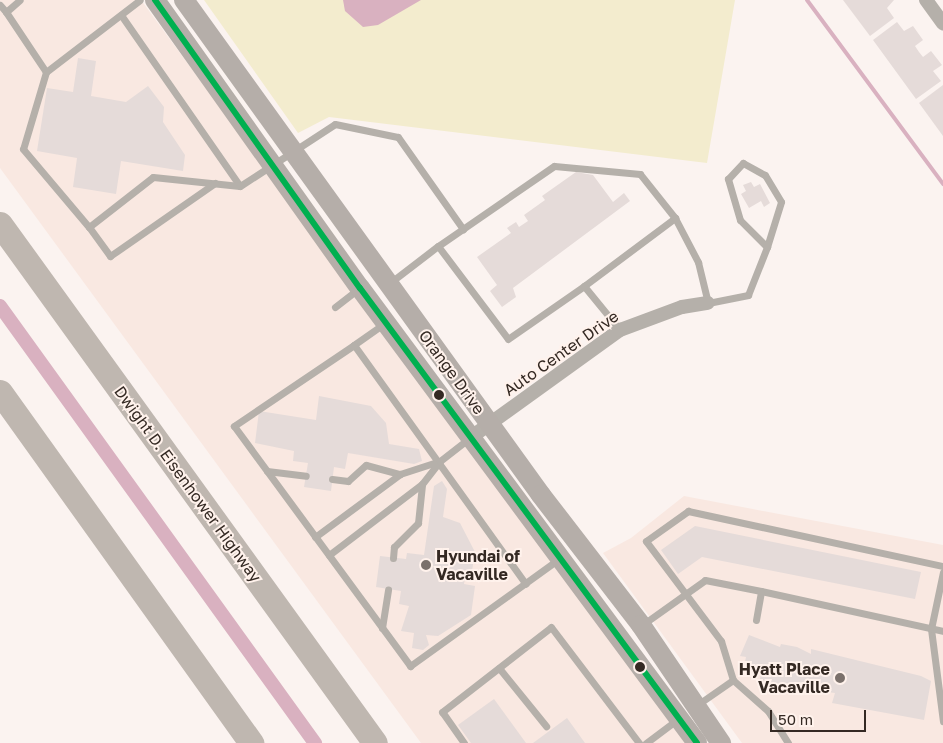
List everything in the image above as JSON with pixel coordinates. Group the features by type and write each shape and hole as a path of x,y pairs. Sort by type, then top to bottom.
{"highway":[{"name":"Dwight D. Eisenhower Highway","path":"0,224 376,743"},
{"path":"0,392 251,743"}],"street":[{"name":"Orange Drive","path":"155,0 273,162 385,323 559,559 687,712 721,743"},
{"name":"Orange Drive","path":"184,0 293,148 388,284 490,424 641,625 687,712 697,743"},
{"path":"926,0 942,19"},
{"name":"Auto Center Drive","path":"470,438 620,330 682,307 708,303"}],"lane":[{"path":"6,12 20,0"},
{"path":"140,0 46,72 23,149 89,227 110,256 215,183"},
{"path":"0,5 46,72"},
{"path":"121,15 240,186"},
{"path":"89,227 153,177 240,186 293,148 335,124 398,137 463,229"},
{"path":"388,284 438,246 554,166 640,174 675,218 698,262 708,303 748,295 767,247 781,202 765,175 743,162 728,179 740,220 767,247"},
{"path":"438,246 508,339 584,286 675,218"},
{"path":"584,286 620,330"},
{"path":"335,307 360,288"},
{"path":"385,323 354,346 234,426 410,666 559,559"},
{"path":"354,346 440,461 526,584"},
{"path":"329,555 422,484 440,461 470,438"},
{"path":"315,537 400,474 440,461"},
{"path":"332,479 348,481 366,465 400,474"},
{"path":"267,470 306,476"},
{"path":"393,558 394,547 418,523 422,484"},
{"path":"788,743 768,711 733,680 722,642 646,541 688,511 943,566"},
{"path":"943,572 931,629 943,721"},
{"path":"641,625 705,580 943,631"},
{"path":"382,628 388,589"},
{"path":"756,620 761,591"},
{"path":"464,743 442,712 551,626 639,743"},
{"path":"499,668 546,726"},
{"path":"646,743 733,680"}],"shaded area":[{"path":"0,0 141,0 688,743 421,743 0,168"},
{"path":"204,0 735,0 707,163 329,117 298,133"},
{"path":"343,0 421,0 378,25 363,27 345,11"},
{"path":"684,496 943,545 943,743 742,743 603,553 631,538"}],"building":[{"path":"843,0 894,0 887,8 894,18 870,36"},
{"path":"897,22 904,31 913,26 923,40 915,46 919,52 923,57 931,51 942,65 933,71 941,81 916,99 873,40"},
{"path":"78,58 96,61 91,96 126,102 148,86 164,107 163,122 185,155 183,171 121,161 116,194 73,187 77,158 37,151 47,88 73,92"},
{"path":"943,85 943,136 919,103"},
{"path":"576,172 593,175 613,202 624,193 630,201 513,288 516,297 502,307 490,291 497,285 477,257 511,233 507,228 516,222 519,227 528,221 524,215 545,200 542,196"},
{"path":"751,182 754,187 760,184 770,203 764,207 761,201 749,208 741,194 746,191 743,185"},
{"path":"319,396 371,406 386,423 389,444 419,449 422,461 414,464 348,453 345,469 334,467 331,491 304,487 308,463 293,461 294,451 255,443 259,411 316,420"},
{"name":"Hyundai of Vacaville","path":"442,481 447,489 443,517 460,523 475,552 472,571 466,570 464,584 475,586 471,615 438,636 426,635 429,645 423,650 412,648 414,633 401,631 409,606 399,604 401,591 376,587 380,556 406,559 407,553 424,555 434,486"},
{"path":"695,526 921,572 915,599 702,557 678,574 661,550"},
{"name":"Hyatt Place Vacaville","path":"749,635 780,647 781,644 797,647 811,654 811,649 921,676 931,681 924,720 832,703 835,693 759,683 762,669 744,666 746,657 740,656"},
{"path":"494,699 526,743 471,743 458,725"},
{"path":"567,718 585,743 533,743"}],"waterway":[{"path":"807,0 943,184"},
{"path":"0,306 315,743"}],"transit line":[{"path":"155,0 360,288 697,743"}],"place":[{"name":"Hyundai of Vacaville","path":"426,565"},
{"name":"Hyatt Place Vacaville","path":"840,678"}]}
